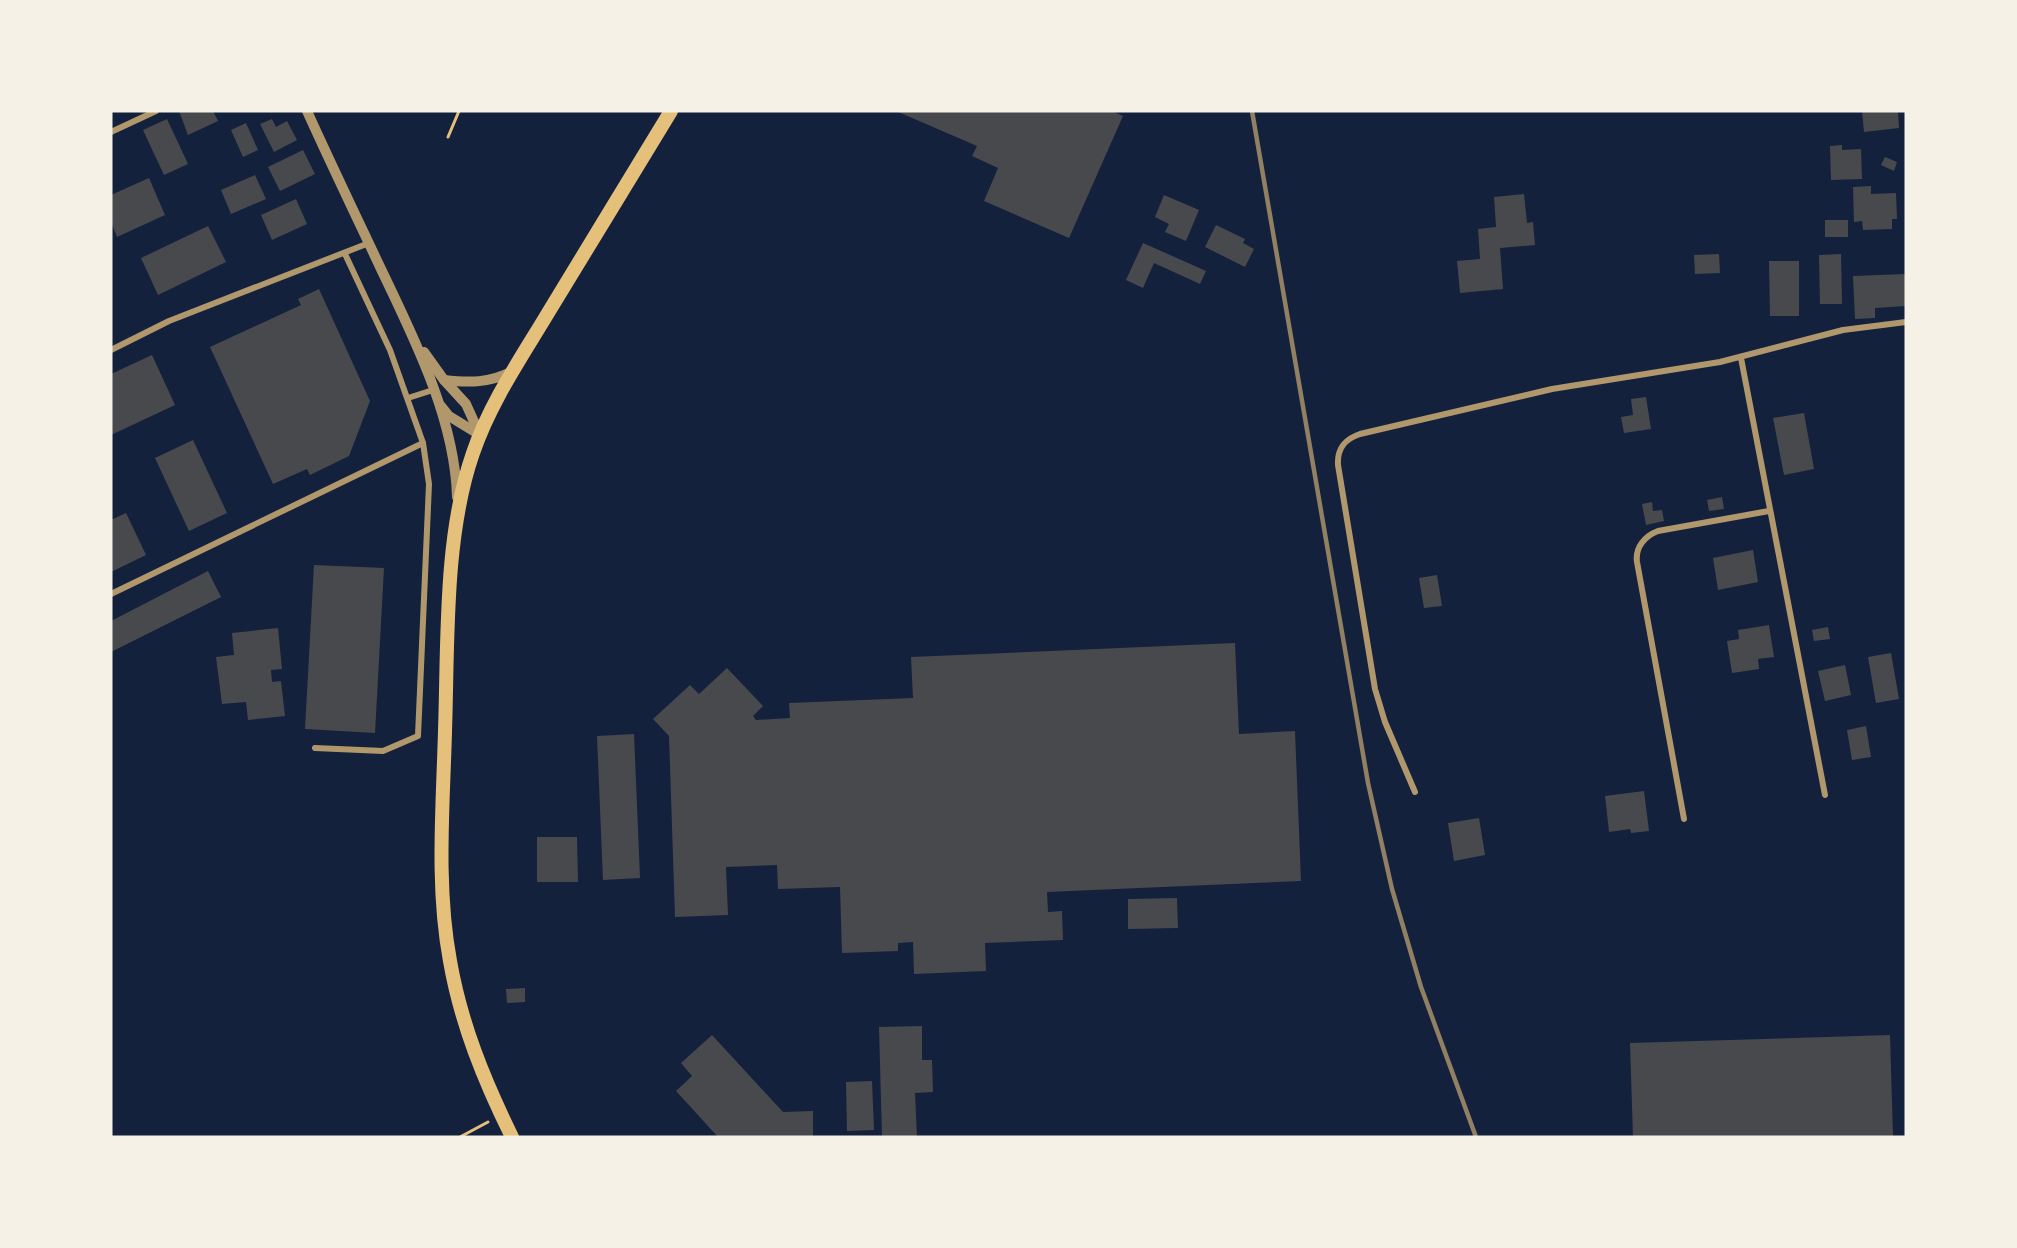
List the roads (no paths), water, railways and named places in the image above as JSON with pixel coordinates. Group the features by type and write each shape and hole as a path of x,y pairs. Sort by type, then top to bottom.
{"main road":[{"path":"512,1137 474,1053 462,1016 450,960 443,906 442,860 448,634 453,549 458,512 467,471 480,435 513,371 671,111"}],"street":[{"path":"111,132 156,111"},
{"path":"307,111 417,342 437,401 457,473 458,512"},
{"path":"111,350 170,321 369,243"},
{"path":"315,748 383,751 418,736 429,484 423,443 390,350 345,254"},
{"path":"1416,792 1385,722 1372,676 1338,465 1338,454 1343,444 1360,434 1502,400 1585,383 1741,358 1843,330 1906,322"},
{"path":"417,342 444,380 466,404 480,435"},
{"path":"1741,358 1825,795"},
{"path":"444,380 484,382 513,371"},
{"path":"408,398 433,390"},
{"path":"437,401 449,416 480,435"},
{"path":"111,594 423,443"},
{"path":"1684,819 1636,562 1637,550 1645,539 1658,531 1769,511"}],"railway":[{"path":"1252,111 1368,783 1392,889 1421,987 1476,1137"}]}
